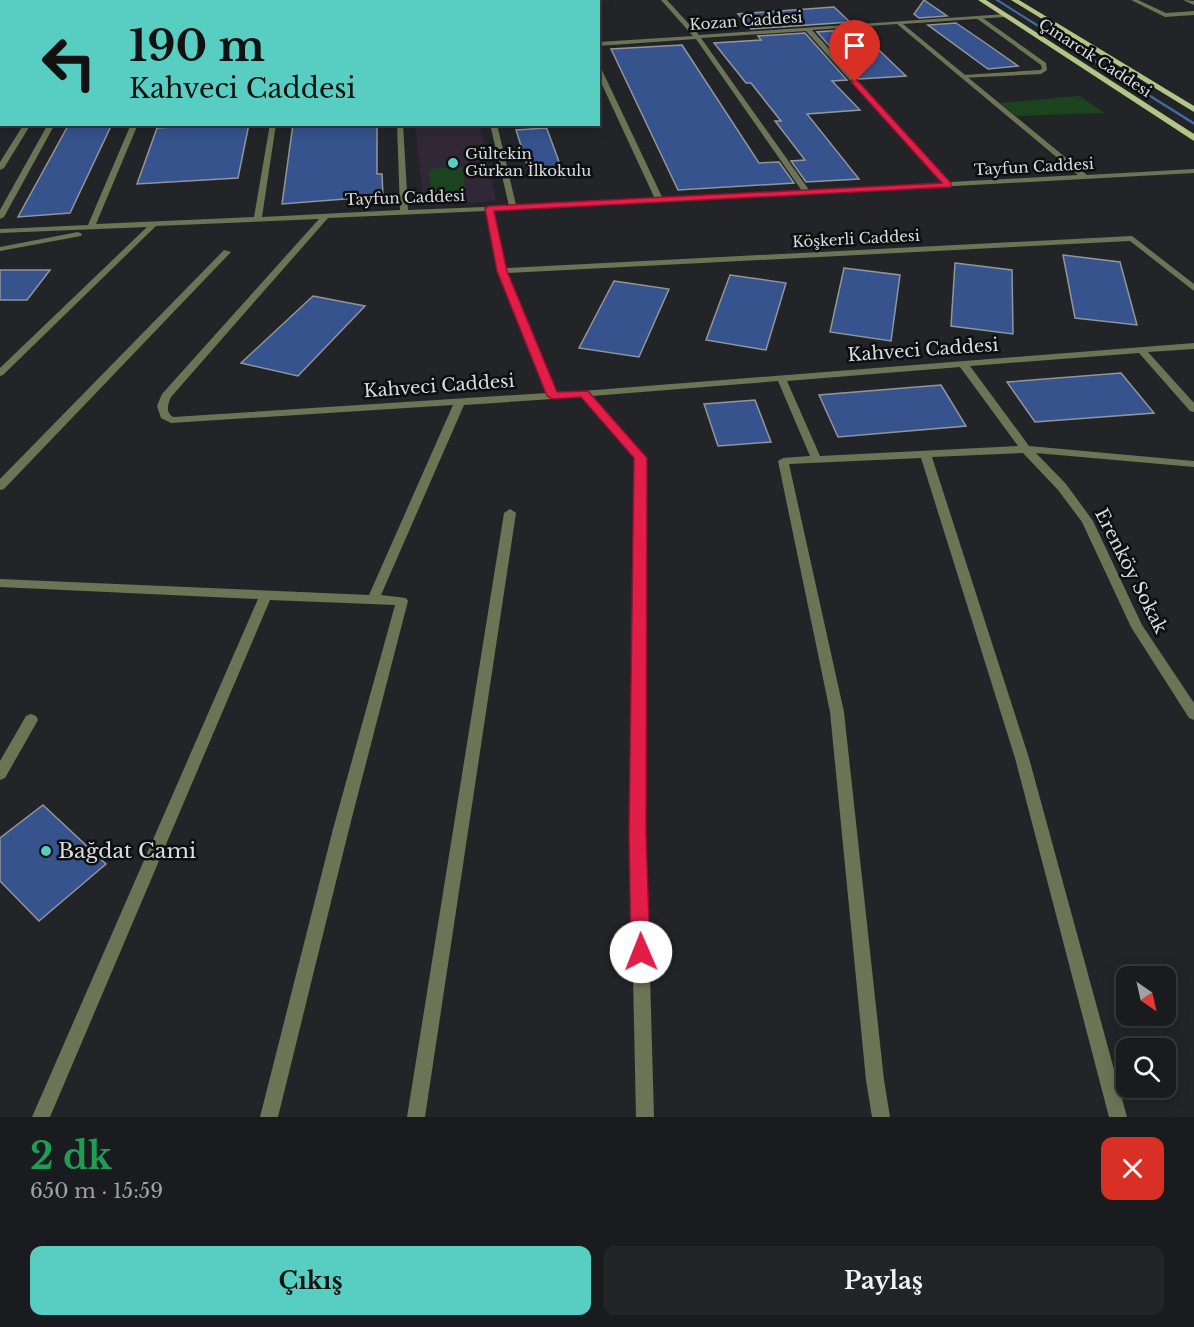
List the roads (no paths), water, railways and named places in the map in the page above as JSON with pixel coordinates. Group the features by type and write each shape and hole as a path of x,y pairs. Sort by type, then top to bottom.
{"main road":[{"name":"Çınarcık Caddesi","path":"981,0 1194,138"},
{"name":"Çınarcık Caddesi","path":"1014,0 1194,110"}],"street":[{"path":"664,0 698,38 807,193"},
{"path":"1136,0 1165,15 1194,13"},
{"path":"1187,0 1194,3"},
{"name":"Kozan Caddesi","path":"600,44 1004,15"},
{"path":"899,23 1085,177"},
{"path":"808,30 948,185"},
{"path":"600,72 660,201"},
{"path":"0,168 27,126"},
{"path":"0,217 51,126"},
{"path":"92,227 134,126"},
{"path":"258,219 273,126"},
{"path":"400,126 404,212"},
{"path":"493,126 513,207"},
{"name":"Tayfun Caddesi","path":"121,226 660,201 1194,171"},
{"path":"489,208 502,271 553,396"},
{"name":"Kahveci Caddesi","path":"327,215 166,396 162,406 165,416 171,420 553,396 1194,346"},
{"path":"0,373 154,224"},
{"path":"0,231 121,226"},
{"path":"0,249 121,226"},
{"path":"0,231 8,236 8,240 0,249"},
{"name":"Köşkerli Caddesi","path":"502,271 1132,238 1194,288"},
{"path":"0,486 227,252"},
{"path":"1141,350 1194,409"},
{"name":"Erenköy Sokak","path":"963,364 1026,449 1062,487 1087,521 1137,627 1194,714"},
{"path":"781,378 816,458"},
{"path":"584,393 641,458 638,834 645,1117"},
{"path":"373,600 460,402"},
{"path":"881,1117 875,1080 837,712 783,461 1026,449 1194,464"},
{"path":"925,453 1022,758 1118,1117"},
{"path":"416,1117 510,513"},
{"path":"0,583 402,601 338,840 269,1117"},
{"path":"41,1117 266,595"},
{"path":"0,774 31,720"}],"lane":[{"path":"964,77 1041,72 1045,69 1044,64 978,17"}],"waterway":[{"path":"997,0 1194,124"}],"place":[{"name":"Gültekin Gürkan İlkokulu","path":"453,163"},
{"name":"Bağdat Cami","path":"46,851"}]}
